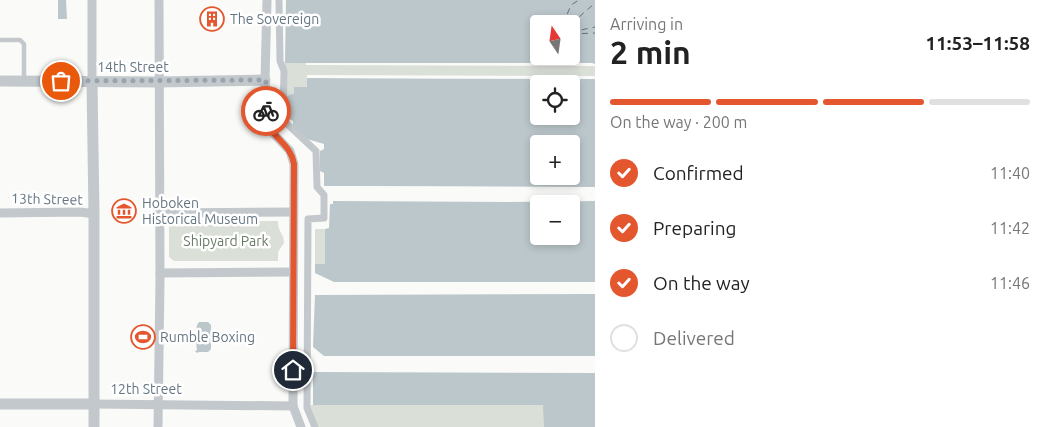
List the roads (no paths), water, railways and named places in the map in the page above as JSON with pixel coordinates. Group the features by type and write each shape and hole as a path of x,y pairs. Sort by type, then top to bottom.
{"street":[{"path":"92,0 94,427"},
{"path":"158,427 160,273 158,213 159,0"},
{"path":"267,0 267,123 271,131 290,151 293,158 293,406 301,427"},
{"path":"279,0 280,61 284,71 283,117 286,123 316,151 317,187 324,195 324,218 308,219 307,408 315,427"},
{"name":"14th Street","path":"0,81 159,82 266,80"},
{"name":"13th Street","path":"0,212 81,212 94,214"},
{"path":"158,213 293,212"},
{"path":"160,273 292,272"},
{"name":"12th Street","path":"0,404 293,406"}],"lane":[{"path":"0,40 20,40 24,44 24,82"}],"place":[{"name":"The Sovereign","path":"212,19"},
{"name":"Hoboken Historical Museum","path":"124,211"},
{"name":"Rumble Boxing","path":"143,337"}],"park label":[{"name":"Shipyard Park","path":"226,241"}]}
